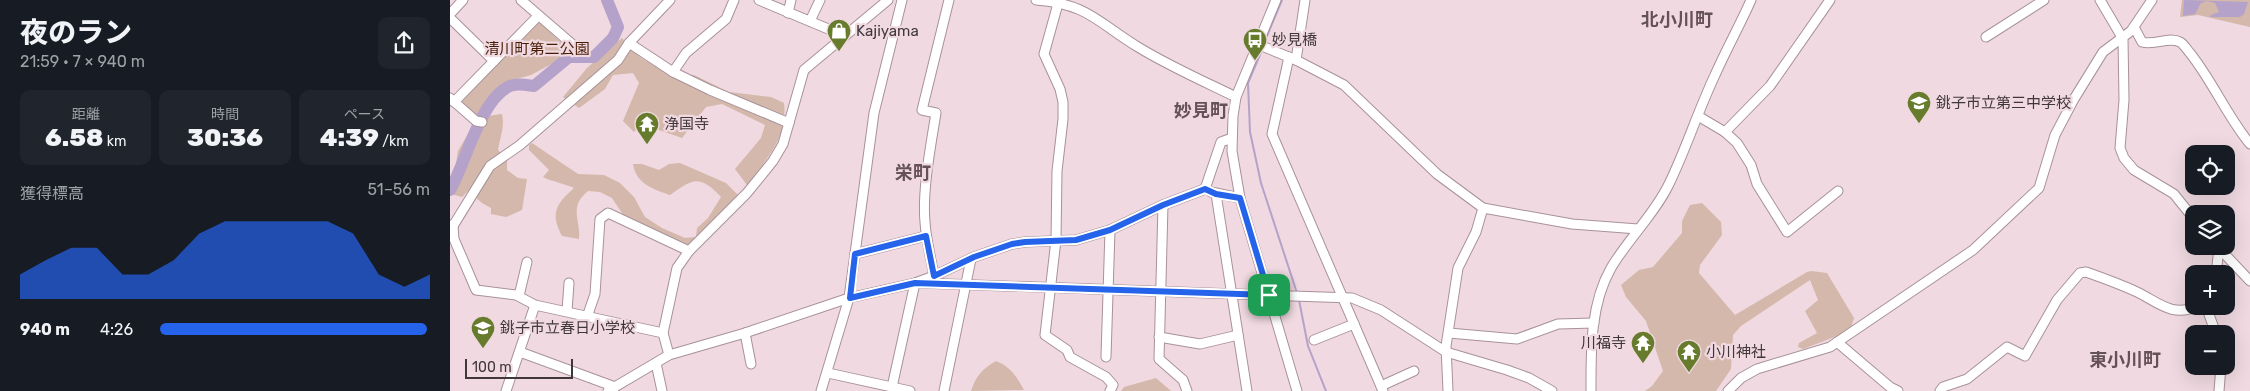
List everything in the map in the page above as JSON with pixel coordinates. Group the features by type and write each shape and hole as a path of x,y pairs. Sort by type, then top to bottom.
{"street":[{"path":"463,0 450,16 494,61"},
{"path":"522,0 580,51"},
{"path":"663,333 536,305 519,296 476,290 454,239 451,226 490,166 520,145 618,60 629,43 670,0"},
{"path":"673,72 686,53 726,19 734,0"},
{"path":"759,0 845,36"},
{"path":"788,13 791,0"},
{"path":"810,21 820,0"},
{"path":"668,355 663,333 677,268 689,251 746,193 773,161 783,144 804,70 888,0"},
{"path":"821,391 850,298 874,114 902,0"},
{"path":"934,276 926,236 924,212 930,150 936,113 922,110 949,0"},
{"path":"1036,0 1059,1 1079,8 1104,22 1153,56 1236,97"},
{"path":"1276,0 1236,97 1232,138 1240,198 1297,391"},
{"path":"1306,0 1293,58 1272,134 1382,388 1414,371"},
{"path":"1591,391 1594,323 1598,298 1605,280 1638,229 1655,208 1669,184 1714,75 1751,0"},
{"path":"1725,132 1770,86 1830,0"},
{"path":"1986,37 2044,0"},
{"path":"2100,0 2122,39 2124,100 2120,148 2124,158 2134,170 2174,194 2185,208"},
{"path":"1728,391 1741,378 1757,369 1830,347 1973,250 2038,188 2055,135 2070,106 2103,52 2122,39 2134,27 2152,0"},
{"path":"1059,1 1044,54 1060,89 1064,119 1057,171 1056,240 1049,287 1045,335 1067,350 1070,356 1106,377 1113,385 1110,391"},
{"path":"479,122 452,100 538,16"},
{"path":"2134,27 2142,42 2151,44 2171,39 2182,42 2200,65 2240,132 2250,144"},
{"path":"629,43 673,72 742,105 789,124"},
{"path":"1257,44 1293,58 1344,85 1437,174 1483,208 1572,224 1638,229"},
{"path":"1698,116 1725,132 1737,143 1752,165 1758,184 1787,232 1838,191"},
{"path":"1205,189 1221,142 1232,138"},
{"path":"520,352 611,389 668,355 745,333 850,298 915,283 1012,244 1076,240 1110,230 1163,205 1205,189 1216,194 1240,198"},
{"path":"1216,194 1247,391"},
{"path":"1163,205 1159,359 1183,380 1187,391"},
{"path":"1448,391 1446,352 1458,268 1476,232 1483,208"},
{"path":"587,317 595,294 600,219 608,213 689,251"},
{"path":"1106,357 1110,230"},
{"path":"855,254 926,236"},
{"path":"2226,255 2250,281"},
{"path":"944,391 971,259"},
{"path":"519,296 527,262"},
{"path":"1940,391 1943,387 1967,379 2007,346 2025,356 2057,300 2080,273 2086,272 2101,277 2138,293 2160,306 2176,310 2185,308"},
{"path":"567,311 569,283"},
{"path":"915,283 1352,298 1375,308 1446,352 1529,378 1552,391"},
{"path":"892,387 915,283"},
{"path":"506,391 536,305"},
{"path":"1449,333 1508,340 1517,339 1558,324 1594,323"},
{"path":"1314,340 1354,324"},
{"path":"745,333 751,364"},
{"path":"1159,338 1200,344 1238,335"},
{"path":"1837,342 1890,388 1898,391"},
{"path":"656,363 662,391"},
{"path":"828,373 910,391"},
{"path":"2219,391 2220,375"}],"green space":[{"path":"2182,0 2250,0 2250,27 2198,15 2180,17"},
{"name":"清川町第二公園","path":"537,20 572,53 531,75 513,80 496,93 477,118 459,101"},
{"path":"622,38 641,58 675,78 694,75 729,92 771,97 784,103 783,127 779,137 769,156 747,185 735,169 761,138 765,125 722,104 706,107 682,138 642,124 634,132 623,121 639,83 633,73 613,75 605,89 579,108 563,97 587,68"},
{"path":"502,114 503,128 498,150 507,160 507,170 518,178 527,179 522,210 506,217 491,214 491,208 468,191 462,197 451,194 458,151 473,125 484,125 487,116"},
{"path":"532,143 578,174 604,175 620,183 634,197 645,217 662,228 685,238 696,237 697,228 708,218 721,197 707,185 696,181 685,185 670,195 664,193 646,185 638,176 633,164 642,164 659,170 669,164 680,163 726,183 738,195 733,203 689,246 624,216 612,198 600,192 588,191 578,203 577,208 579,239 562,236 556,221 557,209 563,199 574,188 543,177 549,170 529,150 529,145"},
{"path":"1702,203 1721,222 1722,235 1700,265 1699,273 1735,315 1811,271 1827,273 1854,318 1850,331 1803,349 1798,347 1799,343 1817,333 1805,311 1818,300 1810,280 1741,326 1733,335 1731,369 1716,391 1645,391 1652,386 1663,371 1646,321 1626,297 1621,285 1639,270 1653,267 1682,233 1682,221 1690,205"},
{"path":"996,361 1013,372 1024,390 971,391 980,373"},
{"path":"1156,378 1171,391 1121,391 1124,387"}],"shaded area":[{"path":"2184,0 2248,2 2244,14 2240,17 2210,17 2219,12 2215,3 2207,1 2201,3 2195,14 2183,16"}],"waterway":[{"path":"450,190 482,118 499,93 513,85 534,86 569,57 594,57 613,38 618,27 607,0"},
{"path":"1264,43 1282,0"},
{"path":"1262,50 1248,83 1250,132 1261,183 1297,293"},
{"path":"1299,300 1308,346 1326,391"}],"place":[{"name":"Kajiyama","path":"839,52"},
{"name":"妙見橋","path":"1255,61"},
{"name":"銚子市立第三中学校","path":"1919,124"},
{"name":"浄国寺","path":"647,145"},
{"name":"銚子市立春日小学校","path":"483,349"},
{"name":"川福寺","path":"1643,364"},
{"name":"小川神社","path":"1689,373"}],"district":[{"name":"北小川町","path":"1677,20"},
{"name":"妙見町","path":"1201,111"},
{"name":"栄町","path":"913,173"},
{"name":"東小川町","path":"2125,360"}],"route":[{"path":"1205,189 1216,194 1240,198 1269,295 915,283 882,289 850,298 855,254 926,236 934,276 974,257 1012,244 1076,240 1110,230 1163,205 1205,189"}]}
